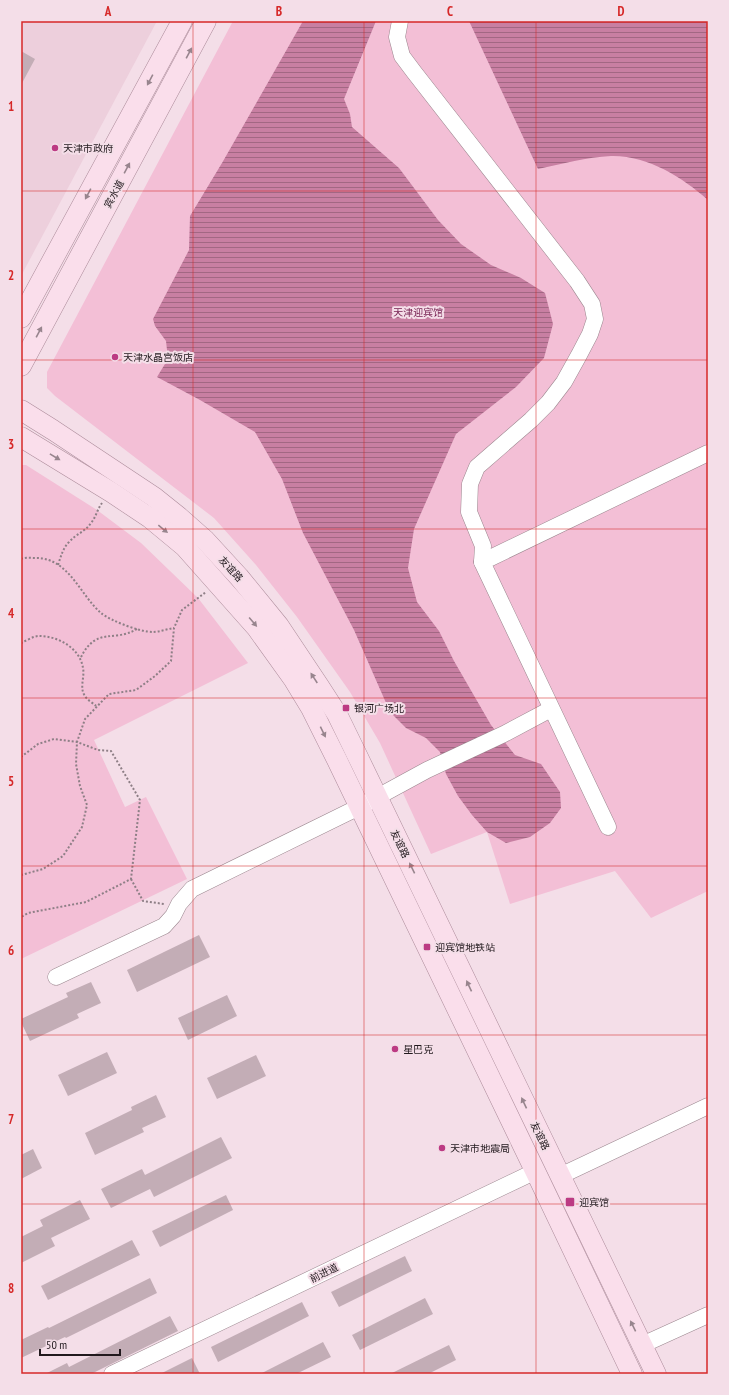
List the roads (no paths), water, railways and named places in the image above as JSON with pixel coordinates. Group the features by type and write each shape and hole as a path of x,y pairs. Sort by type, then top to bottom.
{"main road":[{"path":"21,318 182,21"},
{"name":"宾水道","path":"21,366 206,21"},
{"name":"友谊路","path":"21,410 154,497 179,517 210,545 239,577 279,626 300,657 337,714 656,1374"},
{"name":"友谊路","path":"21,437 111,492 150,518 185,547 256,627 294,680 311,708 538,1175 632,1374"}],"street":[{"path":"400,21 397,37 402,56 577,281 592,304 594,318 590,334 564,382 548,403 531,420 477,467 470,484 468,512 483,546 482,562 608,827"},
{"path":"482,562 708,453"},
{"path":"56,977 164,926 179,904 192,889 378,798 427,770 504,734 551,709"},
{"path":"560,1176 708,1106"},
{"name":"前进道","path":"112,1374 538,1175"},
{"name":"前进道","path":"131,1374 538,1175"},
{"path":"642,1345 708,1315"}],"place":[{"name":"天津市政府","path":"55,148"},
{"name":"天津水晶宫饭店","path":"115,357"},
{"name":"银河广场北","path":"346,708"},
{"name":"迎宾馆地铁站","path":"427,947"},
{"name":"星巴克","path":"395,1049"},
{"name":"天津市地震局","path":"442,1148"},
{"name":"迎宾馆","path":"570,1202"}],"park label":[{"name":"天津迎宾馆","path":"418,312"}]}
